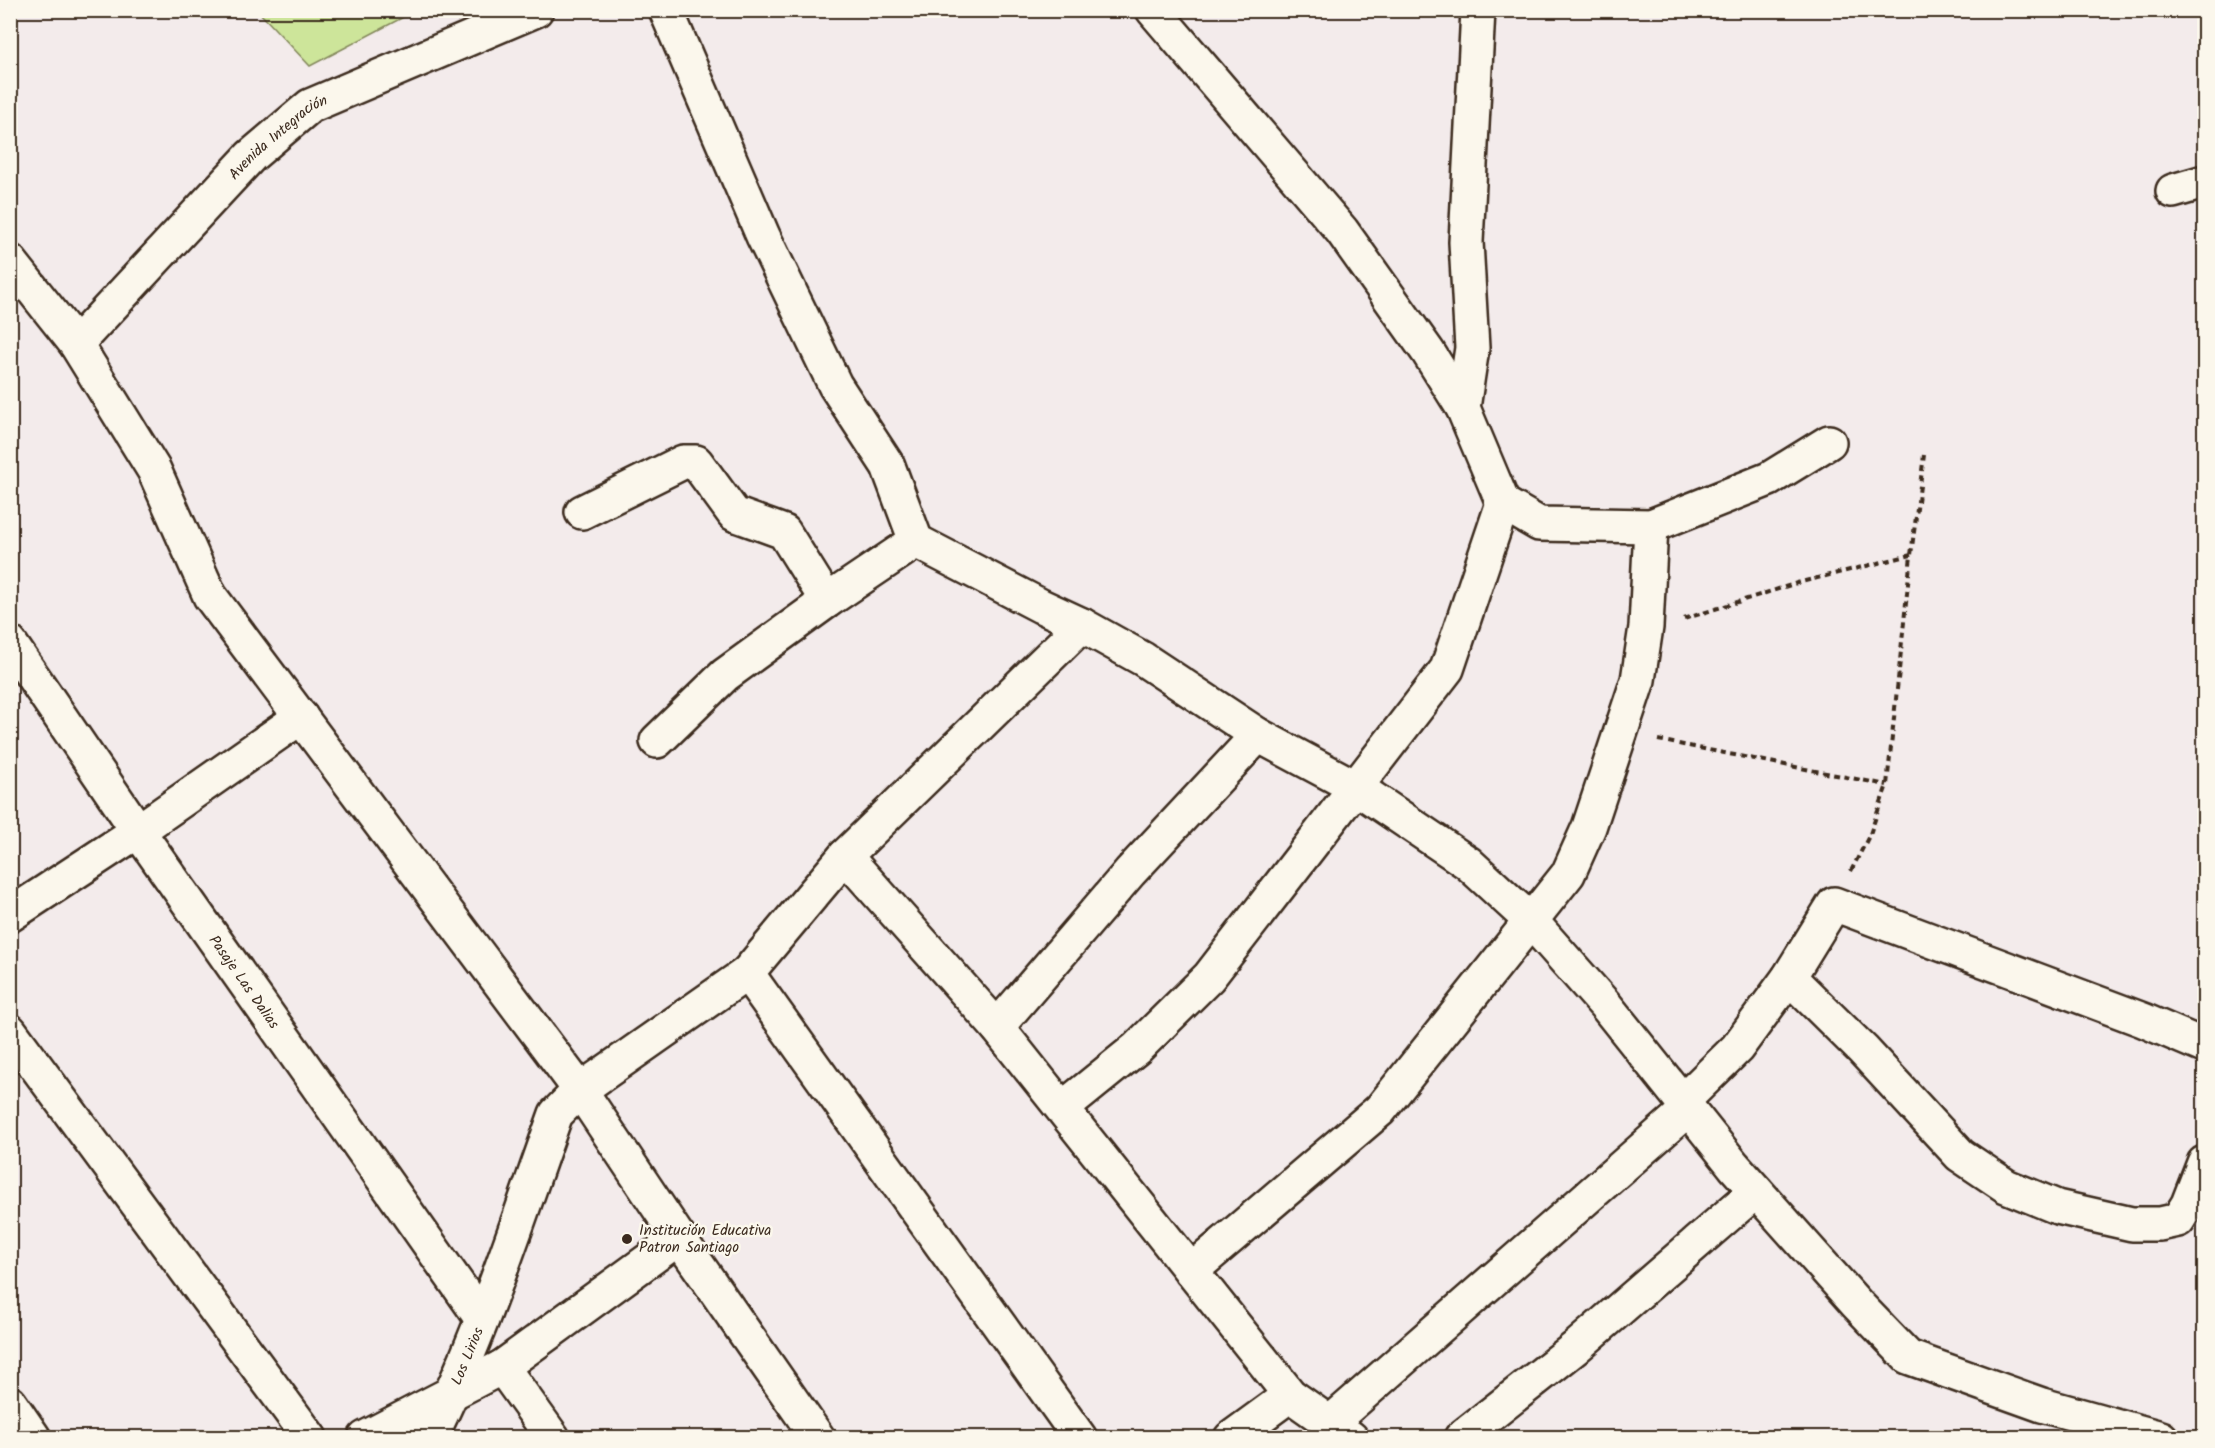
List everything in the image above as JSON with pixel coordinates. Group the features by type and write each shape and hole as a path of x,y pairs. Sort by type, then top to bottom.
{"street":[{"name":"Avenida Integración","path":"76,344 251,156 310,106 536,10"},
{"path":"666,10 763,236 835,385 888,466 916,541 1082,625 1143,659 1258,735 1357,788 1468,863 1531,921 1606,1007 1756,1191 1856,1303 1908,1357 2042,1405 2161,1437"},
{"path":"1153,10 1342,231 1428,352 1463,408 1503,503 1539,524 1651,526 1769,479 1829,442"},
{"path":"1463,408 1472,348 1466,242 1478,10"},
{"path":"2174,191 2205,182"},
{"path":"10,261 76,344 154,470 210,596 580,1090 679,1238 818,1437"},
{"path":"582,512 683,462 696,462 734,514 784,532 827,601"},
{"path":"1063,1108 1137,1048 1209,977 1447,669 1503,503"},
{"path":"1191,1271 1380,1110 1568,874 1589,827 1638,680 1646,627 1651,526"},
{"path":"657,741 725,675 827,601 916,541"},
{"name":"Los Lirios","path":"430,1437 452,1393 482,1319 556,1114 580,1090 747,973 845,856 1082,625"},
{"name":"Pasaje Las Dalias","path":"10,644 138,831 482,1319"},
{"path":"10,915 138,831 302,717"},
{"path":"997,1027 1130,872 1258,735"},
{"path":"845,856 997,1027 1290,1395 1341,1430 1685,1106 1737,1048 1789,977 1834,904 2143,1020 2205,1046"},
{"path":"747,973 1080,1437"},
{"path":"1789,977 1863,1050 1960,1155 2006,1186 2057,1207 2132,1224 2160,1224 2178,1220 2188,1204 2205,1163"},
{"path":"10,1031 310,1437"},
{"path":"1461,1437 1575,1348 1756,1191"},
{"path":"365,1437 501,1366 679,1238"},
{"path":"501,1366 553,1437"},
{"path":"1231,1437 1290,1395"},
{"path":"10,1403 34,1437"}],"path":[{"path":"1834,904 1870,834 1887,785 1924,455"},
{"path":"1646,627 1695,617 1797,583 1911,555"},
{"path":"1620,732 1887,785"}],"green space":[{"path":"258,11 415,11 310,66"}],"place":[{"name":"Institución Educativa Patron Santiago","path":"627,1239"}]}
